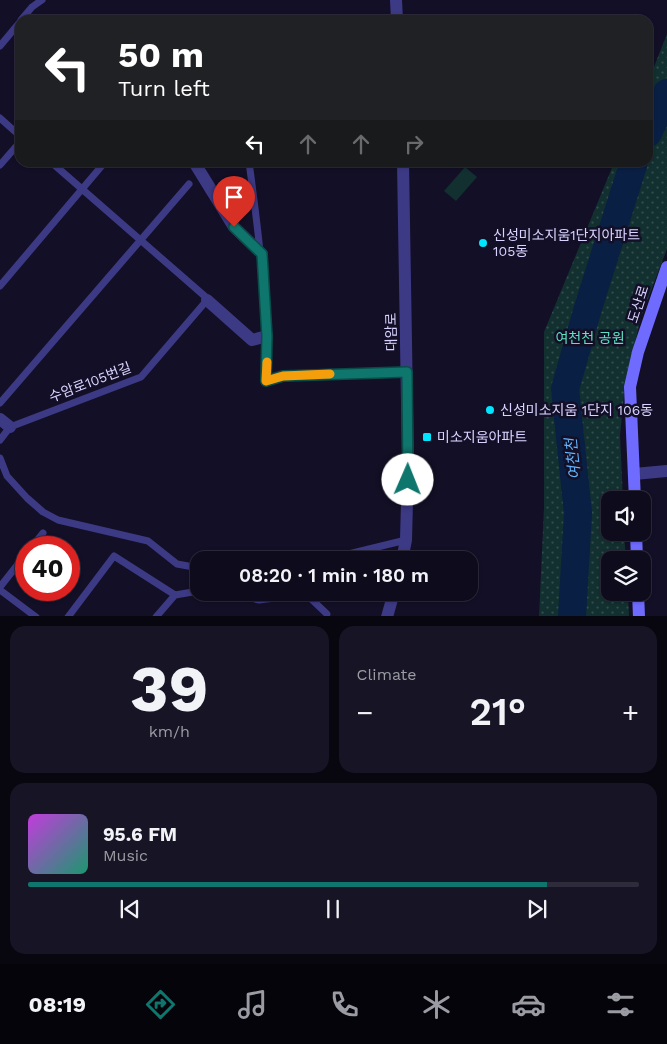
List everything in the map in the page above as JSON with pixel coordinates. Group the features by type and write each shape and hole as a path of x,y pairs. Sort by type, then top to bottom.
{"main road":[{"name":"도산로","path":"635,491 630,387 638,352 667,267"},
{"path":"638,601 639,616"}],"street":[{"path":"396,0 397,15"},
{"path":"197,167 234,227 262,254"},
{"name":"대암로","path":"403,167 408,463 406,540 404,551"},
{"path":"207,300 252,340 267,336"},
{"path":"634,474 667,471"},
{"path":"386,616 391,601"}],"lane":[{"path":"26,15 32,7 42,0"},
{"path":"0,46 15,28"},
{"path":"0,118 15,132"},
{"path":"0,165 15,148"},
{"path":"57,167 207,300"},
{"path":"0,286 101,167"},
{"path":"251,167 262,254 267,336 266,381 283,376 407,372"},
{"path":"0,403 189,184"},
{"name":"수암로105번길","path":"5,423 141,377 207,300"},
{"path":"0,440 5,423"},
{"path":"0,458 7,476 43,512 58,520 148,541 177,564 190,566"},
{"path":"361,551 406,540"},
{"path":"68,616 114,556 175,595"},
{"path":"15,569 0,589 36,616"},
{"path":"156,616 175,595 190,592"},
{"path":"313,601 327,614 326,616"}],"green space":[{"name":"여천천 공원","path":"667,34 667,249 641,317 625,385 620,435 623,491 601,491 601,541 625,541 625,551 601,551 601,601 628,601 629,616 539,616 544,508 544,332 612,167 653,167 653,69"},
{"path":"465,167 477,177 456,201 444,191"}],"waterway":[{"name":"여천천","path":"653,122 667,93"},
{"name":"여천천","path":"572,616 578,513 565,389 588,308 632,167"}],"slow traffic":[{"path":"267,362 266,381 283,376 330,374"}],"place":[{"name":"신성미소지움1단지아파트 105동","path":"483,243"},
{"name":"신성미소지움 1단지 106동","path":"490,410"},
{"name":"미소지움아파트","path":"427,437"}],"route":[{"path":"234,227 262,254 267,336 266,381 283,376 407,372 408,480"}]}
